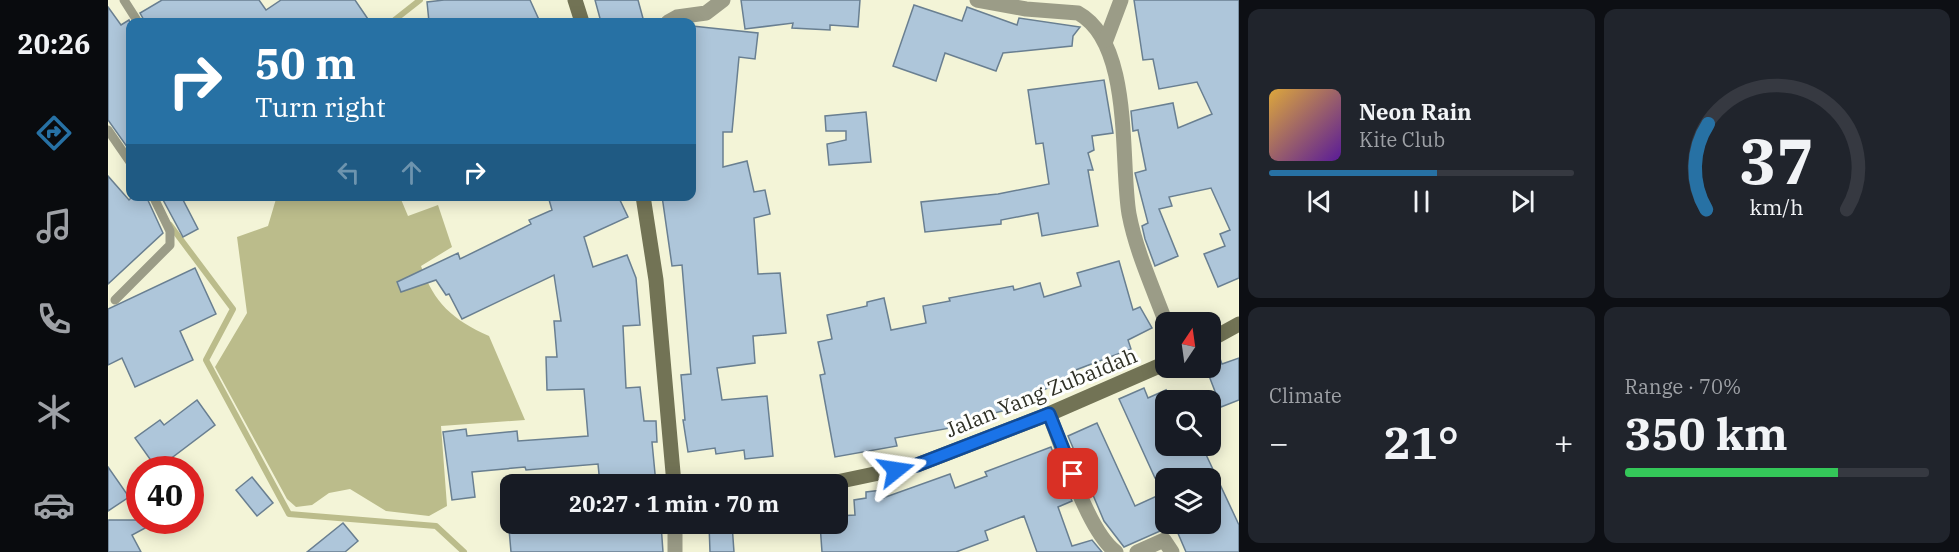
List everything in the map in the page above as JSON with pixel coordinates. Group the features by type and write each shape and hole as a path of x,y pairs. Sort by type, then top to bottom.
{"street":[{"path":"574,0 581,18"},
{"path":"675,18 706,13 723,0"},
{"path":"976,0 1026,9 1078,12 1106,40"},
{"path":"1121,0 1106,40 1125,134 1129,213 1162,312"},
{"path":"644,201 656,280 673,474"},
{"path":"1221,334 1239,324"},
{"name":"Jalan Yang Zubaidah","path":"848,480 917,465 1049,414 1155,368"},
{"path":"1049,414 1086,508 1109,546 1116,552"},
{"path":"675,534 675,552"},
{"path":"1137,552 1164,540 1172,552"}],"lane":[{"path":"124,0 135,18"},
{"path":"108,130 126,156"},
{"path":"115,300 170,246 170,231 155,201"}],"shaded area":[{"path":"275,201 402,201 408,216 438,205 452,247 421,266 426,279 446,309 465,324 489,336 525,420 441,426 447,506 429,516 386,511 350,489 329,493 312,505 296,507 287,499 215,367 247,313 237,237 268,226"}],"building":[{"path":"162,0 259,0 266,10 281,0 355,0 367,18 143,18 140,13"},
{"path":"530,0 538,18 429,18 427,2"},
{"path":"595,0 638,0 643,18 600,18"},
{"path":"741,0 860,0 858,27 830,25 830,30 792,28 793,23 745,29"},
{"path":"1134,0 1239,0 1239,278 1218,287 1204,254 1225,246 1220,234 1230,230 1211,188 1169,197 1172,206 1159,209 1178,256 1155,266 1145,239 1142,226 1148,223 1135,173 1146,170 1138,130 1133,131 1131,111 1173,103 1178,128 1212,114 1197,82 1159,89 1153,59 1143,60"},
{"path":"914,5 962,21 967,7 1017,25 1019,18 1080,27 1073,36 1072,46 1003,53 996,71 945,53 936,81 893,66"},
{"path":"108,7 121,25 126,22 126,145 108,120"},
{"path":"696,26 758,33 755,59 739,57 732,132 723,132 723,167 747,161 754,192 765,190 770,214 754,218 758,274 780,273 786,333 753,336 755,363 717,368 722,400 767,396 773,456 745,459 744,450 716,454 715,448 688,452 683,420 685,420 681,375 691,374 682,265 672,266 663,201 696,201"},
{"path":"1104,80 1113,133 1092,136 1094,150 1088,153 1093,170 1088,170 1098,226 1042,236 1038,213 1001,220 1001,224 925,232 921,202 998,194 1049,184 1043,143 1036,144 1028,90"},
{"path":"866,112 871,162 829,165 827,144 846,140 846,131 826,131 825,116"},
{"path":"108,176 126,197 126,201 148,201 163,233 108,284"},
{"path":"164,201 184,201 198,229 183,237"},
{"path":"549,201 620,201 628,217 584,237 593,267 627,255 636,278 640,325 623,326 626,388 640,387 644,421 656,421 657,442 652,442 655,474 599,474 598,464 472,472 475,497 452,500 443,432 466,429 467,436 517,431 518,441 588,436 584,389 547,390 546,357 557,357 554,321 561,321 554,275 462,319 449,294 446,295 436,280 401,292 397,282 458,253 460,259 531,224 529,220 552,210"},
{"path":"1119,261 1133,310 1140,307 1152,328 1128,340 1131,349 1073,371 1075,378 1032,394 1034,403 971,419 972,424 895,438 897,446 835,457 820,375 825,374 818,342 832,339 827,315 867,306 867,302 884,298 891,330 926,323 923,306 950,301 949,298 1013,286 1014,290 1040,283 1044,297 1081,286 1077,273"},
{"path":"195,268 216,314 180,331 193,360 135,387 122,358 108,365 108,309"},
{"path":"1239,358 1239,400 1221,407 1221,390 1214,390 1210,378 1221,378 1221,361 1222,364"},
{"path":"1144,388 1148,398 1155,395 1155,456 1207,456 1212,468 1155,468 1155,478 1119,399"},
{"path":"197,400 215,425 174,456 148,456 135,438 160,420 164,425"},
{"path":"1097,423 1135,506 1155,497 1155,533 1124,547 1104,521 1068,436"},
{"path":"1051,447 1072,501 1058,507 1072,546 1092,540 1102,552 1037,552 1024,516 985,531 988,540 956,552 822,552 821,534 848,534 848,515 855,515 854,500 866,498 866,492 882,490 883,498 950,474 955,488 987,476 985,472"},
{"path":"108,467 126,493 126,499 108,511"},
{"path":"252,477 273,503 257,516 236,490"},
{"path":"1221,487 1239,525 1239,552 1186,552 1178,534 1221,534"},
{"path":"108,520 126,520 126,534 134,534 132,535 141,552 108,552"},
{"path":"343,523 358,541 345,552 307,552"},
{"path":"509,534 662,534 663,552 511,552"},
{"path":"709,534 733,534 734,552 710,552"}],"waterway":[{"path":"397,18 420,0"},
{"path":"170,225 233,309 206,360 289,514 436,526 464,552"}],"route":[{"path":"896,470 917,465 1049,414 1073,474"}]}
